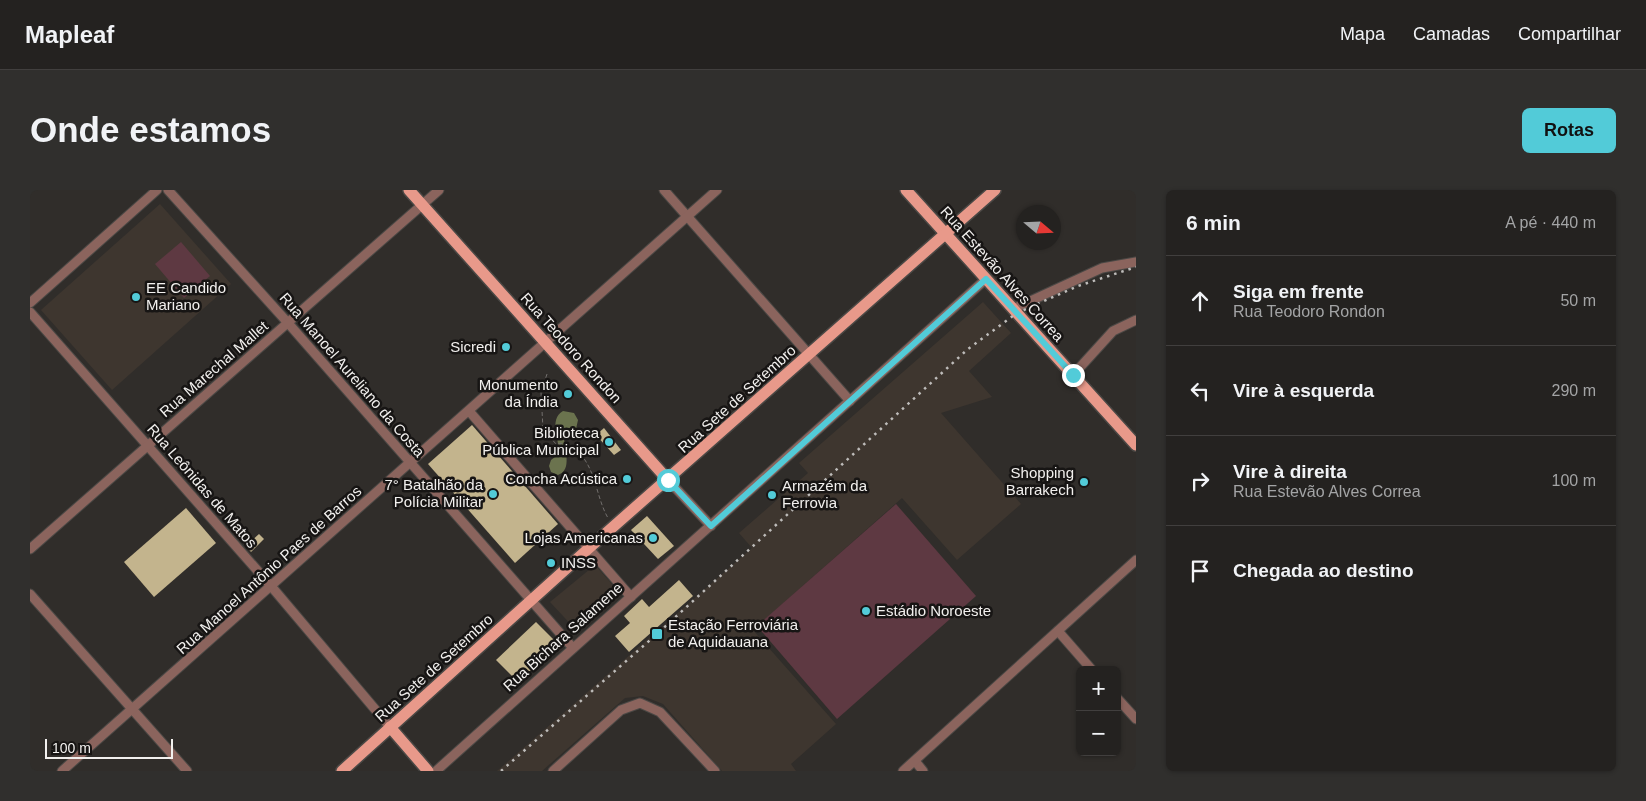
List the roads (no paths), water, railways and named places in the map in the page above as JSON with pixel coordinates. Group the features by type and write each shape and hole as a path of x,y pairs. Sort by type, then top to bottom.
{"main road":[{"name":"Rua Teodoro Rondon","path":"409,190 668,480"},
{"name":"Rua Estevão Alves Correa","path":"906,190 1136,445"},
{"name":"Rua Sete de Setembro","path":"342,771 944,233 995,190"},
{"path":"390,727 428,771"}],"street":[{"path":"30,303 157,190"},
{"name":"Rua Manoel Aureliano da Costa","path":"168,190 288,323 573,648"},
{"name":"Rua Marechal Mallet","path":"30,549 439,190"},
{"path":"664,190 850,401"},
{"name":"Rua Manoel Antônio Paes de Barros","path":"62,771 718,190"},
{"path":"1013,310 1102,268 1136,262"},
{"name":"Rua Bichara Salamene","path":"436,771 986,279"},
{"name":"Rua Leônidas de Matos","path":"30,312 271,586 390,727"},
{"path":"1073,375 1113,331 1136,320"},
{"path":"469,411 588,550 631,597"},
{"name":"Rua Teodoro Rondon","path":"668,480 711,526"},
{"path":"903,771 1136,560"},
{"path":"30,594 186,771"},
{"path":"1058,631 1089,666"},
{"path":"1121,702 1136,719"},
{"path":"554,771 621,710 640,703 660,712 715,771"},
{"path":"915,761 924,771"}],"railway":[{"path":"501,771 657,634 968,349 1017,313 1078,286 1136,267"}],"place":[{"name":"EE Candido Mariano","path":"136,297"},
{"name":"Sicredi","path":"506,347"},
{"name":"Monumento da Índia","path":"568,394"},
{"name":"Biblioteca Pública Municipal","path":"609,442"},
{"name":"Concha Acústica","path":"627,479"},
{"name":"Shopping Barrakech","path":"1084,482"},
{"name":"7° Batalhão da Polícia Militar","path":"493,494"},
{"name":"Armazém da Ferrovia","path":"772,495"},
{"name":"Lojas Americanas","path":"653,538"},
{"name":"INSS","path":"551,563"},
{"name":"Estádio Noroeste","path":"866,611"},
{"name":"Estação Ferroviária de Aquidauana","path":"657,634"}]}
